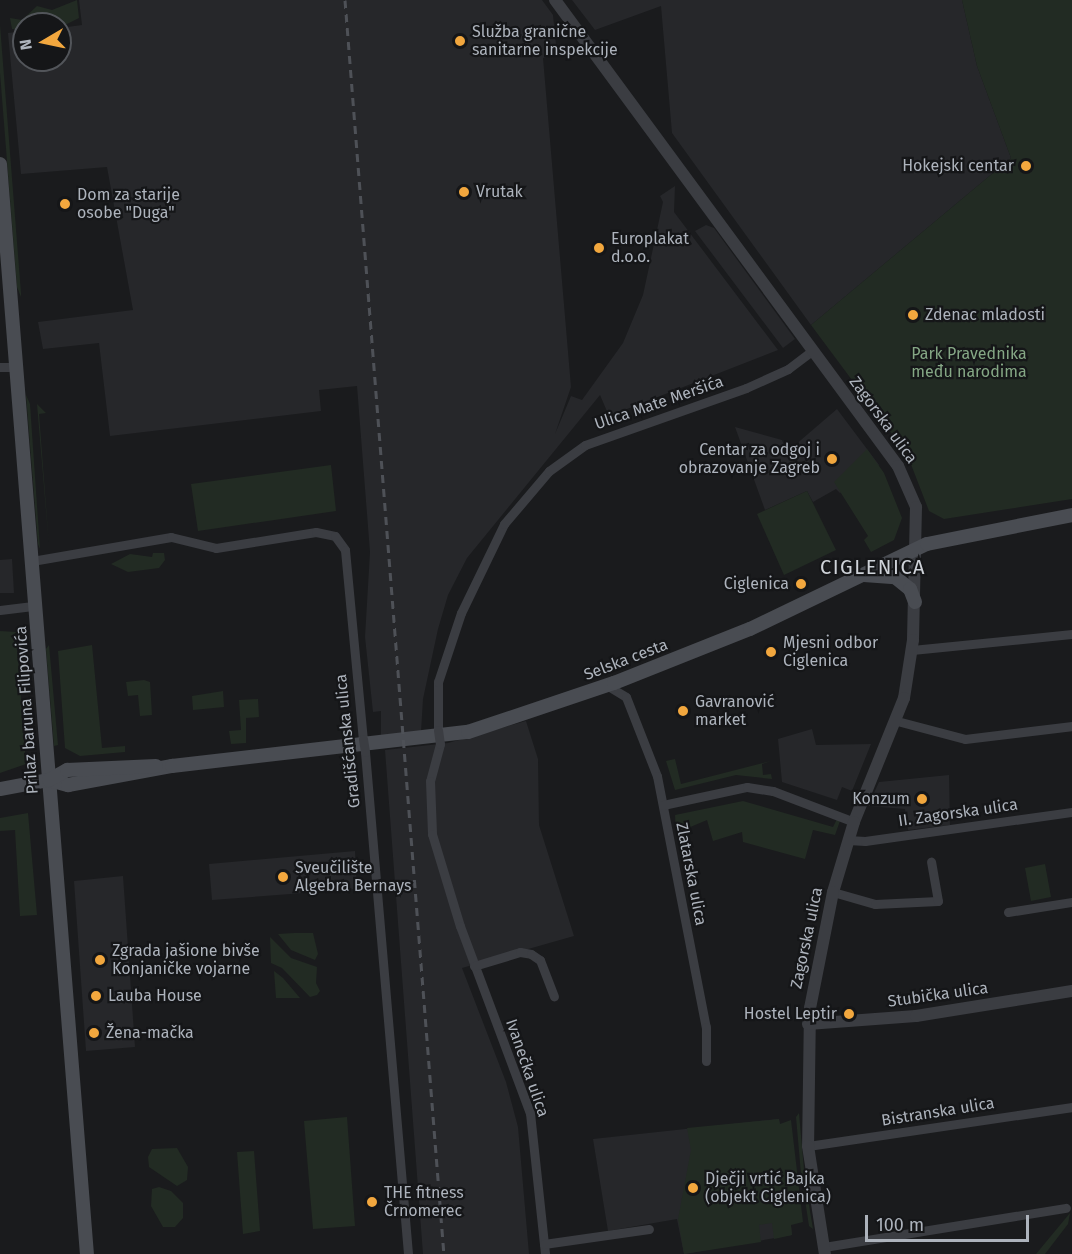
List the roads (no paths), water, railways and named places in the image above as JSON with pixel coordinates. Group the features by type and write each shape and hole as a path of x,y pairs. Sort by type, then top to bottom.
{"main road":[{"name":"Prilaz baruna Filipovića","path":"0,164 87,1254"},
{"name":"Selska cesta","path":"0,789 49,780 69,785 172,766 455,735 608,686 781,615 855,576 918,548 1072,515"},
{"path":"855,576 896,577 910,589 915,602"}],"street":[{"name":"Zagorska ulica","path":"555,0 906,480 916,507 918,548 912,650 897,721 854,822 832,892 822,931 808,1024 808,1146 824,1251"},
{"name":"Ulica Mate Meršića","path":"434,762 440,744 438,682 461,613 504,524 549,471 585,445 746,388 788,369 812,351"},
{"path":"0,367 16,367"},
{"name":"Gradišćanska ulica","path":"32,561 171,537 216,548 316,532 334,536 345,550 365,752 408,1254"},
{"path":"0,610 35,606"},
{"path":"912,650 1072,634"},
{"path":"608,686 626,697 632,676"},
{"name":"Zlatarska ulica","path":"626,697 654,766 663,805 706,1027 706,1061"},
{"path":"897,721 965,739 1072,726"},
{"name":"Ivanečka ulica","path":"434,762 429,796 432,834 474,966 530,1113 545,1249"},
{"path":"663,805 747,787 773,791 854,822"},
{"name":"II. Zagorska ulica","path":"849,840 865,841 1072,812"},
{"path":"832,892 875,904 938,901 931,862"},
{"path":"1008,912 1072,902"},
{"path":"474,966 520,952 531,954 540,960 554,996"},
{"name":"Stubička ulica","path":"808,1024 916,1016 1072,991"},
{"name":"Bistranska ulica","path":"808,1146 1072,1107"},
{"path":"824,1251 1066,1208"},
{"path":"545,1249 649,1229"}],"railway":[{"path":"345,0 444,1254"}],"place":[{"name":"Služba granične sanitarne inspekcije","path":"460,41"},
{"name":"Hokejski centar","path":"1026,166"},
{"name":"Vrutak","path":"464,192"},
{"name":"Dom za starije osobe \"Duga\"","path":"65,204"},
{"name":"Europlakat d.o.o.","path":"599,248"},
{"name":"Zdenac mladosti","path":"913,315"},
{"name":"Centar za odgoj i obrazovanje Zagreb","path":"832,459"},
{"name":"Ciglenica","path":"801,584"},
{"name":"Mjesni odbor Ciglenica","path":"771,652"},
{"name":"Gavranović market","path":"683,711"},
{"name":"Konzum","path":"922,799"},
{"name":"Sveučilište Algebra Bernays","path":"283,877"},
{"name":"Zgrada jašione bivše Konjaničke vojarne","path":"100,960"},
{"name":"Lauba House","path":"96,996"},
{"name":"Hostel Leptir","path":"849,1014"},
{"name":"Žena-mačka","path":"94,1033"},
{"name":"Dječji vrtić Bajka (objekt Ciglenica)","path":"693,1188"},
{"name":"THE fitness Črnomerec","path":"372,1202"}],"district":[{"name":"CIGLENICA","path":"873,567"}],"park label":[{"name":"Park Pravednika među narodima","path":"969,363"}]}
